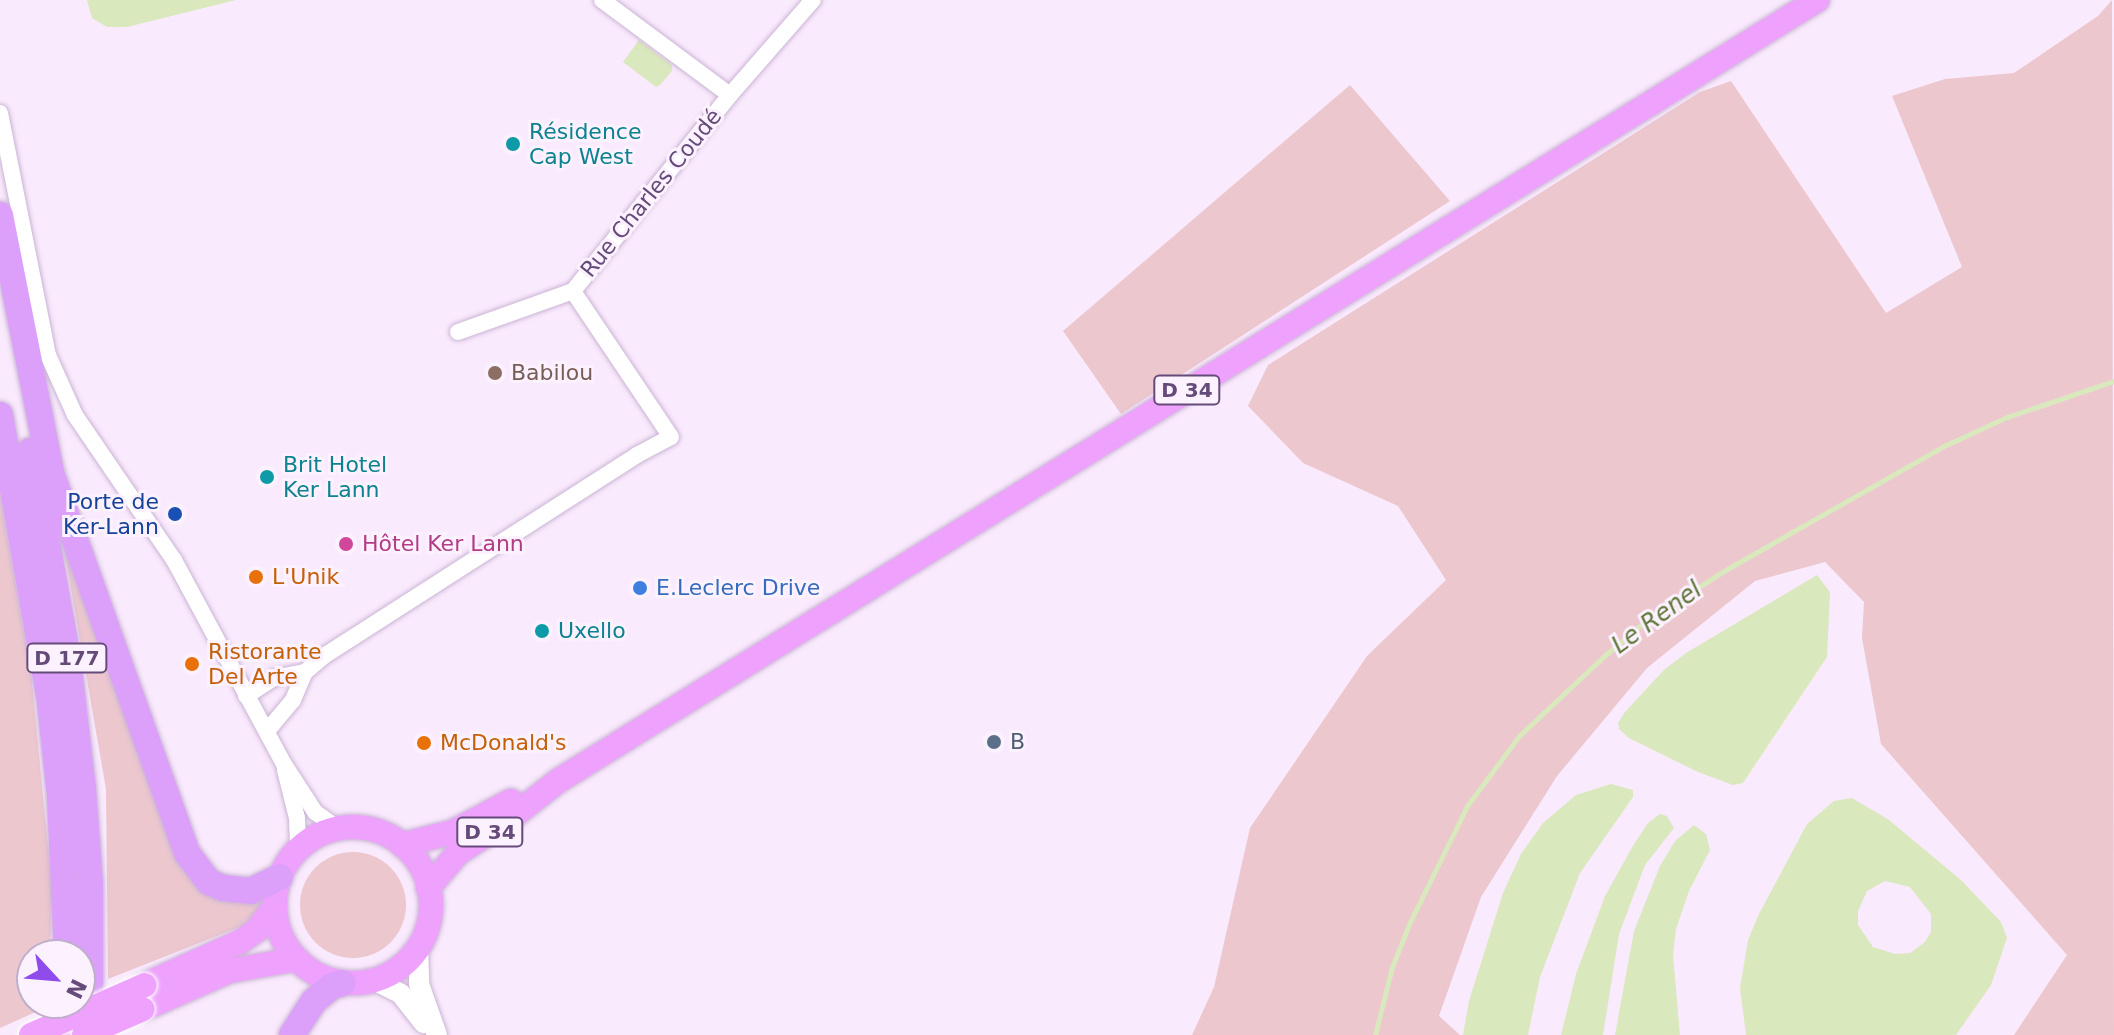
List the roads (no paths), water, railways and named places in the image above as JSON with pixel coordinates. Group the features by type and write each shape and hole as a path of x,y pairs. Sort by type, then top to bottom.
{"highway":[{"path":"0,215 51,473 187,853 209,882 223,888 251,891 280,877"},
{"name":"D 177","path":"0,286 74,698 90,884 90,979 85,1035"},
{"name":"D 177","path":"0,415 50,702 60,795 66,939"},
{"path":"292,1035 314,1001 332,986 343,983"}],"main road":[{"name":"D 34","path":"428,888 458,853 507,821 558,781 1817,0"},
{"name":"D 34","path":"402,845 453,832 516,798 558,781"},
{"path":"338,829 372,830 402,845 422,869 428,888 430,912 418,947 394,971 374,980 343,983 322,977 297,959 280,935 275,906 280,877 298,849 316,836 338,829"},
{"path":"85,1035 240,942 257,930 275,906"},
{"path":"31,1035 229,971 297,959"}],"street":[{"name":"Rue Charles Coudé","path":"602,0 730,95"},
{"name":"Rue Charles Coudé","path":"458,332 573,291 730,95 813,0"},
{"path":"0,113 48,355 75,415 122,479 174,560 284,764 315,812 338,829"},
{"name":"Rue Charles Coudé","path":"246,696 274,678 305,672 361,632 637,455 671,437 573,291"},
{"name":"Rue Charles Coudé","path":"267,731 293,700 305,672"},
{"path":"284,764 297,818 298,849"},
{"path":"418,947 419,984 435,1035"},
{"path":"374,980 401,994 435,1035"}],"waterway":[{"name":"Le Renel","path":"1375,1035 1392,967 1410,922 1467,806 1519,736 1603,657 1643,623 1722,572 1946,445 2007,417 2114,381"}],"place":[{"name":"Résidence Cap West","path":"513,144"},
{"name":"Babilou","path":"495,373"},
{"name":"Brit Hotel Ker Lann","path":"267,477"},
{"name":"Porte de Ker-Lann","path":"175,514"},
{"name":"Hôtel Ker Lann","path":"346,544"},
{"name":"L'Unik","path":"256,577"},
{"name":"E.Leclerc Drive","path":"640,588"},
{"name":"Uxello","path":"542,631"},
{"name":"Ristorante Del Arte","path":"192,664"},
{"name":"B","path":"994,742"},
{"name":"McDonald's","path":"424,743"}]}
